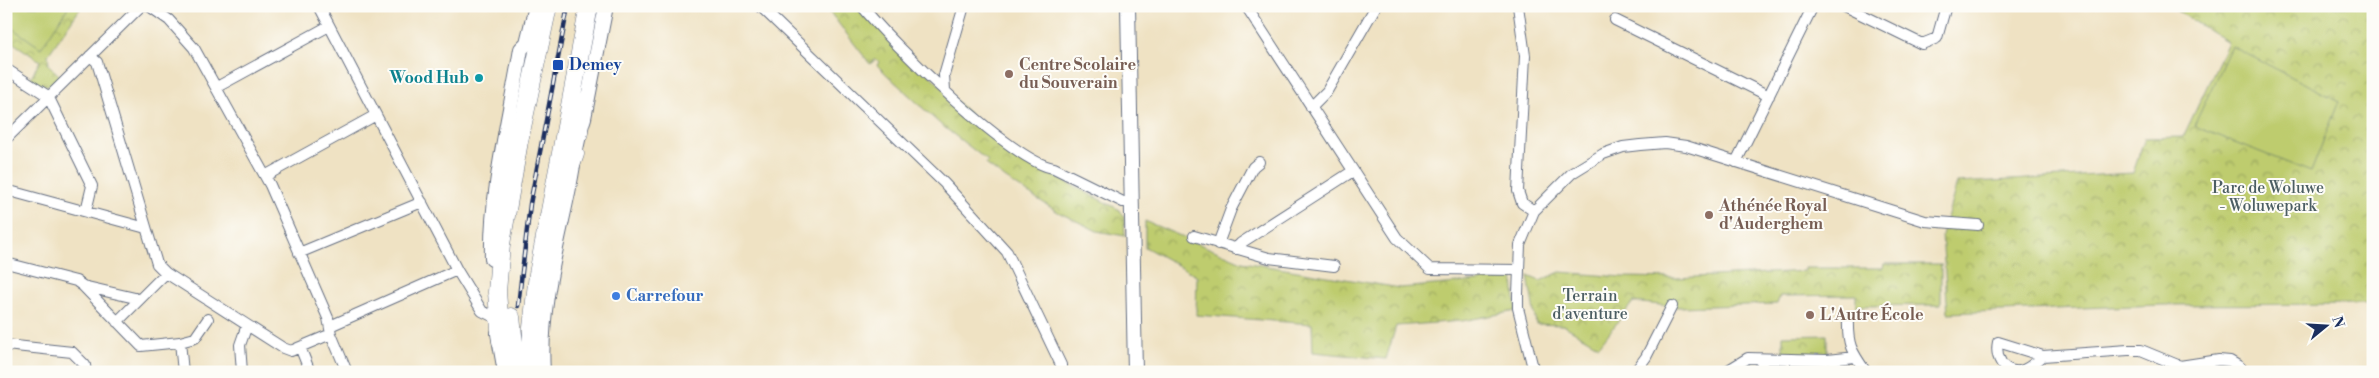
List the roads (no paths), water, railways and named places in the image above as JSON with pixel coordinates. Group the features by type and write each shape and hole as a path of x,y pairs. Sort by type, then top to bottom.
{"highway":[{"path":"501,341 497,292 501,244 519,141 548,6"},
{"path":"531,372 534,301 589,6"},
{"path":"579,133 580,97 596,6"},
{"path":"519,141 521,107 526,78 527,43"},
{"path":"550,214 575,154"},
{"path":"508,204 507,277 517,372"}],"main road":[{"path":"505,372 496,318 492,250 495,200 521,49 527,43 536,6"},
{"path":"543,372 542,344 545,302 606,6"},
{"path":"1128,6 1135,372"}],"street":[{"path":"6,139 141,6"},
{"path":"149,6 169,20 194,48 265,176 299,253 347,372"},
{"path":"319,6 457,270 482,311 496,318"},
{"path":"760,6 944,183 1007,252 1061,365 1061,372"},
{"path":"862,6 905,54 983,124 1032,160 1054,168 1122,202 1132,202"},
{"path":"945,90 944,76 964,6"},
{"path":"1246,6 1397,238 1430,269 1518,270"},
{"path":"1311,107 1327,91 1376,6"},
{"path":"1518,6 1526,56 1518,191 1522,203 1534,211"},
{"path":"1736,162 1814,6"},
{"path":"1844,6 1922,44 1937,38 1946,6"},
{"path":"1615,20 1769,96"},
{"path":"217,88 329,26"},
{"path":"90,56 97,62 157,264 211,312 247,325 291,351 457,270"},
{"path":"6,69 48,96 92,186 86,211"},
{"path":"265,176 376,115"},
{"path":"1534,372 1518,308 1520,245 1534,211 1554,188 1582,165 1623,147 1665,143 1686,146 1925,221 1978,225"},
{"path":"1218,244 1231,210 1253,167 1259,162"},
{"path":"1235,249 1241,243 1353,170"},
{"path":"6,190 146,228"},
{"path":"299,253 422,202"},
{"path":"1194,236 1269,258 1334,266"},
{"path":"6,263 76,281 141,346 180,342 195,338 211,312"},
{"path":"117,322 166,273"},
{"path":"83,286 135,298 138,301"},
{"path":"1635,372 1646,357 1672,306"},
{"path":"1848,318 1847,339 1855,356 1866,372"},
{"path":"242,372 240,345 247,325"},
{"path":"180,342 183,372"},
{"path":"6,345 72,352 85,365 86,372"},
{"path":"300,347 310,372"},
{"path":"2043,356 2142,350 2180,366 2219,360 2230,361 2244,372"},
{"path":"1725,372 1748,358 1827,360 1855,356"},
{"path":"1760,372 1763,359"}],"railway":[{"path":"518,306 530,204 568,6"}],"place":[{"name":"Demey","path":"558,65"},
{"name":"Centre Scolaire du Souverain","path":"1009,74"},
{"name":"Wood Hub","path":"479,78"},
{"name":"Athénée Royal d'Auderghem","path":"1709,215"},
{"name":"Carrefour","path":"616,296"},
{"name":"L'Autre École","path":"1810,315"}],"park label":[{"name":"Parc de Woluwe - Woluwepark","path":"2268,197"},
{"name":"Terrain d'aventure","path":"1590,305"}]}
